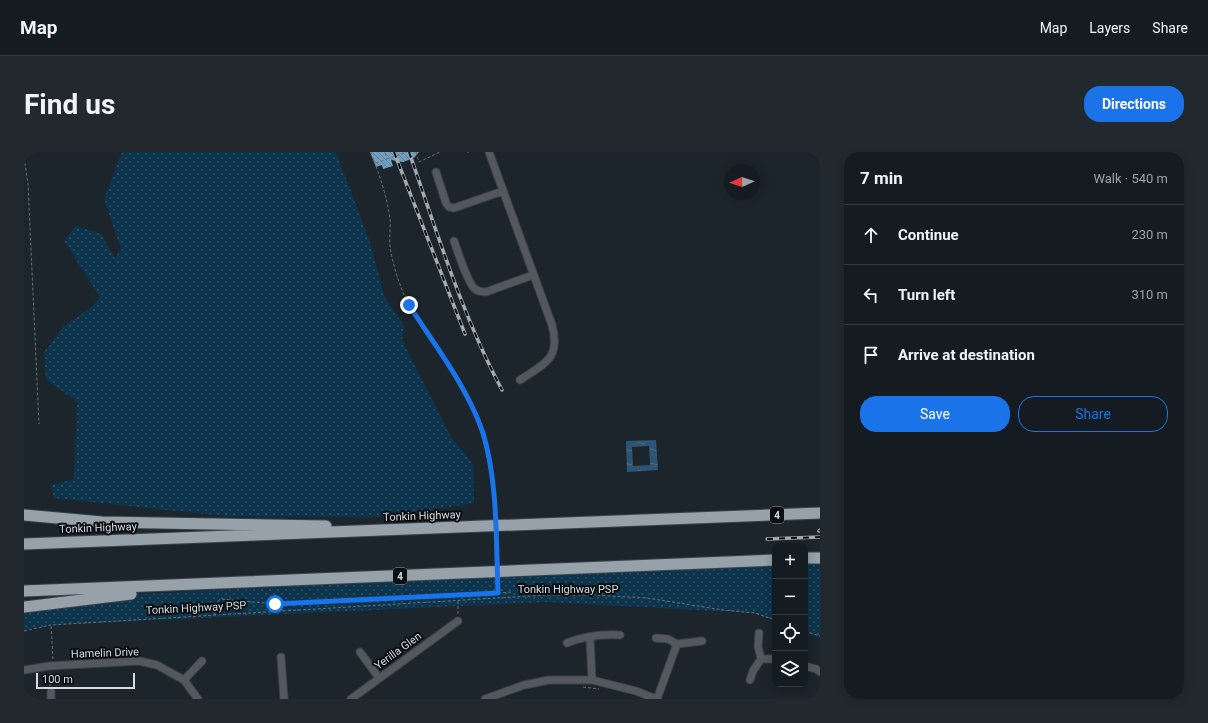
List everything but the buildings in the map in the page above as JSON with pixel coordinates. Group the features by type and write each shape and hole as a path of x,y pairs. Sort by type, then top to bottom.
{"highway":[{"name":"Tonkin Highway","path":"24,544 820,513"},
{"path":"24,515 102,522 332,526 398,530"},
{"path":"808,558 820,558"},
{"name":"4","path":"24,591 201,585 772,560"},
{"path":"24,607 201,585"}],"street":[{"path":"489,152 552,325 556,342 552,357 520,380"},
{"path":"436,172 446,203 449,207 454,208 503,191"},
{"path":"454,241 469,280 473,287 479,291 486,292 533,275"},
{"name":"Yerilla Glen","path":"351,699 458,621"},
{"path":"567,643 577,639 590,638 601,634 620,635"},
{"path":"750,680 753,671 761,659 758,646 760,634"},
{"path":"590,638 592,680"},
{"path":"656,638 668,639 677,644 702,640"},
{"path":"485,699 524,685 548,680 592,680 636,691 656,699 677,644"},
{"path":"360,652 379,678"},
{"path":"281,657 284,699"},
{"path":"761,659 772,659"},
{"name":"Hamelin Drive","path":"24,670 49,666 139,661 156,665 184,680 198,699"},
{"path":"184,680 202,661"},
{"path":"808,667 820,672"}],"path":[{"path":"371,152 386,193 390,221 390,246 401,289 409,305 445,359 471,403 483,434 490,464 494,501 498,593"},
{"path":"385,152 387,159"},
{"path":"375,163 407,152"},
{"path":"416,152 420,162 440,152"},
{"path":"24,158 28,184 39,424"},
{"path":"215,615 214,607 220,599 275,604 512,592"},
{"name":"Tonkin Highway PSP","path":"24,631 51,625 547,595 593,595 647,598 723,610 755,613 772,619"},
{"path":"458,600 458,621"},
{"path":"808,632 820,636"},
{"path":"579,687 604,690"}],"shaded area":[{"path":"122,152 336,152 370,242 384,296 404,326 402,340 451,437 473,464 474,503 390,517 223,516 54,498 51,485 74,479 77,402 46,379 44,352 63,327 93,306 100,297 64,241 76,226 101,234 115,258 121,249 104,199"},
{"path":"820,559 820,638 808,633 808,560"},
{"path":"772,561 772,620 755,613 546,602 51,625 24,630 24,600"}],"water":[{"path":"656,440 658,470 627,472 626,441","holes":["649,446 650,465 633,466 632,447"]}],"railway":[{"path":"394,152 465,334"},
{"path":"409,152 462,303 502,390"},
{"path":"767,539 820,537"}],"route":[{"path":"275,604 498,593 494,501 490,464 483,434 471,403 462,386 409,305"}]}
